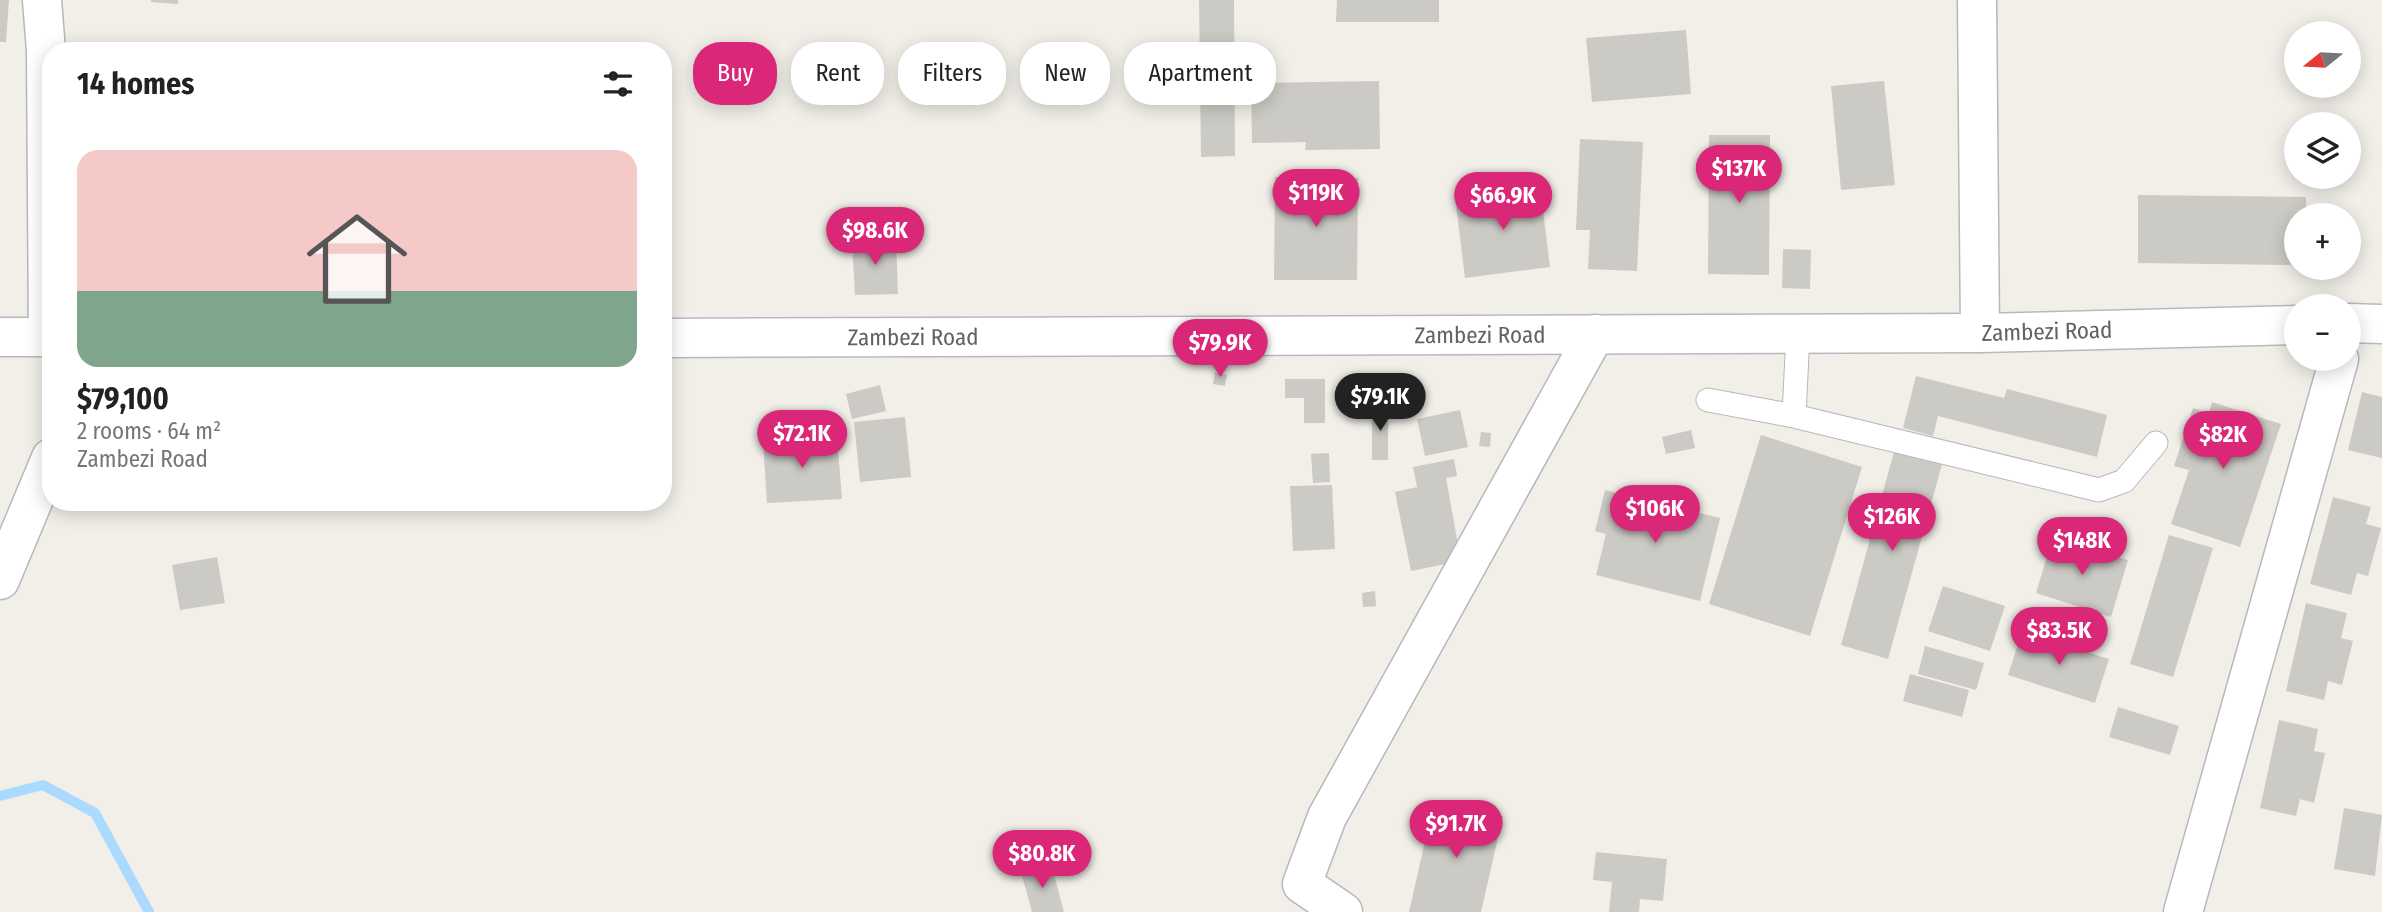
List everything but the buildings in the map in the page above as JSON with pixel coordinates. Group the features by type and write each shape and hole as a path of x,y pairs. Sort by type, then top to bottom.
{"street":[{"path":"42,0 45,42"},
{"path":"1978,0 1980,333"},
{"path":"2361,324 2382,324"},
{"name":"Zambezi Road","path":"672,338 1980,333 2284,325"},
{"path":"1343,912 1302,884 1327,817 1595,334"},
{"path":"0,337 42,337"},
{"path":"2183,912 2336,371"},
{"path":"0,580 42,480"}],"lane":[{"path":"1794,416 1798,333"},
{"path":"1708,400 1794,416 2099,490 2124,481 2156,443"}],"waterway":[{"path":"0,796 43,785 95,813 149,912"}]}
